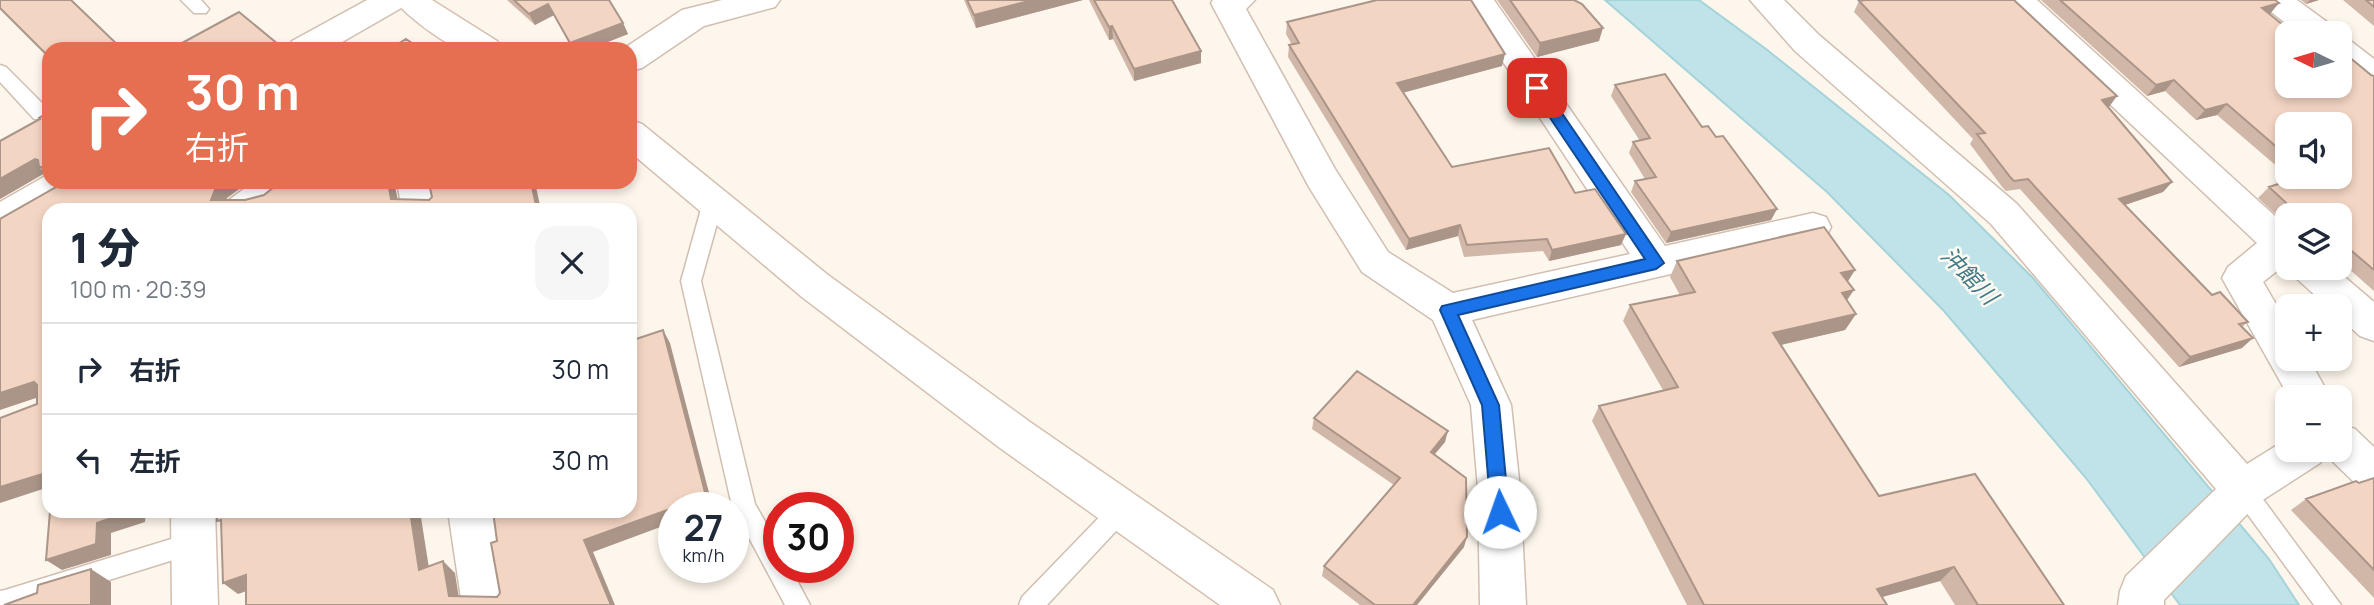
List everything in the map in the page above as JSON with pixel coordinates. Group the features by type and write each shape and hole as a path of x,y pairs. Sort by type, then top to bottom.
{"street":[{"path":"317,42 392,0"},
{"path":"411,0 473,42"},
{"path":"637,55 693,18 764,0"},
{"path":"1478,0 1656,263"},
{"path":"1766,0 1807,43 2004,214 2237,497"},
{"path":"2018,0 2275,236"},
{"path":"2276,0 2303,21"},
{"path":"1231,1 1322,178 1375,262 1448,310 1491,405 1499,489 1503,605"},
{"path":"2352,59 2374,76"},
{"path":"637,139 814,286 1015,435 1257,605"},
{"path":"0,219 53,189"},
{"path":"251,203 269,189"},
{"path":"1448,310 1813,227"},
{"path":"2275,262 2241,278 2275,337"},
{"path":"2323,280 2374,325"},
{"path":"2352,453 2374,474"},
{"path":"2142,598 2237,497 2288,462"},
{"path":"471,518 485,605"},
{"path":"194,527 194,605"}],"lane":[{"path":"0,71 41,114"},
{"path":"713,202 691,281 744,506 798,605"},
{"path":"2237,497 2329,605"},
{"path":"1031,605 1121,510"},
{"path":"5,601 194,527"}],"water":[{"name":"沖館川","path":"1605,0 1699,0 1766,49 1949,195 2033,278 2269,559 2299,605 2180,605 2086,478 1944,311 1827,192"}],"building":[{"path":"0,0 71,0 115,42 42,42 42,50 0,8"},
{"path":"514,0 609,0 623,23 569,42 548,4 529,14"},
{"path":"967,0 1033,0 974,15"},
{"path":"1094,0 1172,0 1201,51 1134,69 1112,26 1109,27"},
{"path":"1377,0 1471,0 1505,54 1397,83 1452,167 1549,148 1575,193 1595,189 1626,234 1552,250 1547,239 1467,245 1460,225 1409,239 1289,45 1299,43 1287,22"},
{"path":"1510,0 1574,0 1582,4 1603,28 1540,43"},
{"path":"2014,0 2117,96 2102,100 2172,182 2119,199 2212,295 2220,292 2248,322 2239,324 2253,338 2190,357 2028,179 2014,181 2011,178 1977,134 1985,133 1859,1"},
{"path":"2060,0 2275,0 2279,3 2262,8 2278,21 2275,21 2275,98 2352,98 2352,59 2374,76 2374,270 2352,251 2352,203 2286,203 2269,187 2352,189 2352,112 2275,112 2275,146 2227,104 2205,110 2174,80 2156,85"},
{"path":"239,12 275,42 184,42"},
{"path":"1665,74 1702,127 1708,126 1716,137 1723,136 1777,209 1671,232 1635,181 1656,177 1633,142 1650,138 1615,85"},
{"path":"42,116 42,167 39,167 38,160 35,159 0,179 0,141"},
{"path":"53,189 215,189 211,200 245,200 264,195 271,189 389,189 391,199 429,200 432,197 430,189 532,189 536,203 42,203 42,474 0,487 0,418 37,404 37,385 34,382 0,393 0,219"},
{"path":"1824,227 1855,270 1841,273 1854,290 1842,293 1856,314 1773,333 1879,496 1975,474 2064,605 1978,605 1954,567 1877,589 1887,605 1704,605 1599,406 1678,387 1630,305 1695,292 1677,261"},
{"path":"663,330 705,492 658,492 658,513 584,540 611,605 246,605 246,575 223,583 221,520 217,521 217,518 411,518 419,570 443,561 449,596 497,597 500,593 491,543 497,541 494,518 637,518 637,339"},
{"path":"1357,371 1448,431 1431,452 1466,478 1467,537 1413,605 1375,605 1324,566 1400,478 1314,418"},
{"path":"2374,478 2374,570 2306,499 2356,481 2359,483"},
{"path":"49,518 111,518 97,523 96,544 46,560"},
{"path":"91,569 91,605 4,605 37,593 38,585"}],"route":[{"path":"1500,512 1491,405 1448,310 1656,263 1537,88"}]}
